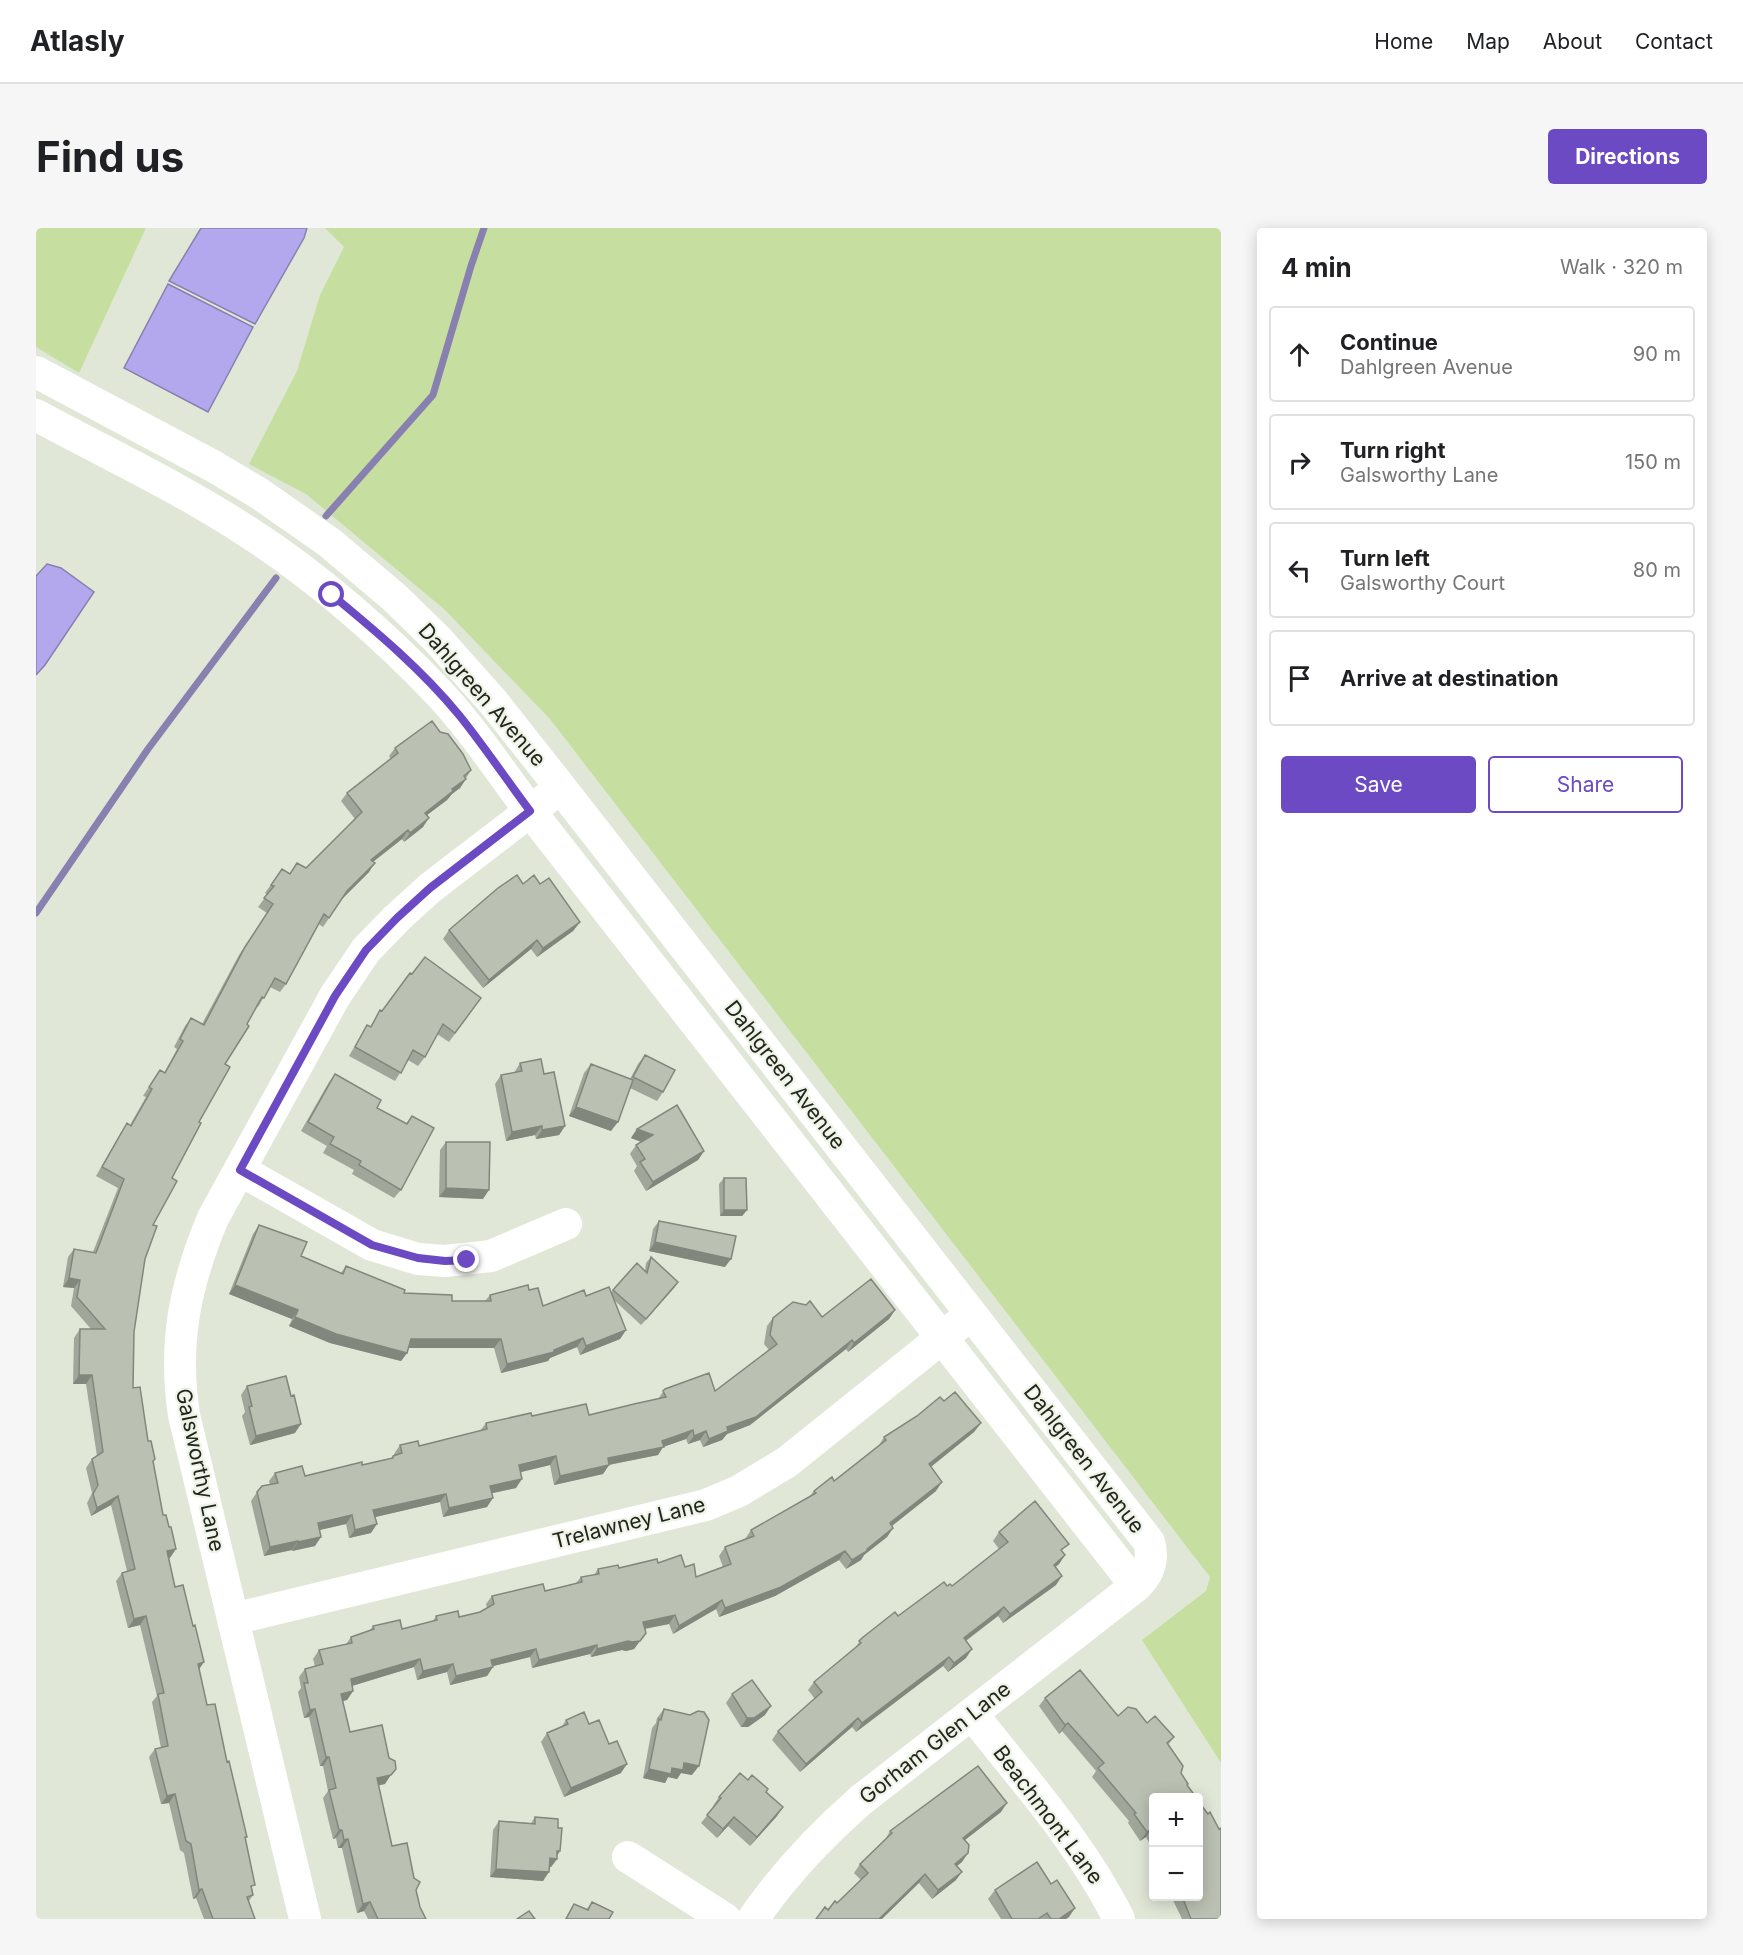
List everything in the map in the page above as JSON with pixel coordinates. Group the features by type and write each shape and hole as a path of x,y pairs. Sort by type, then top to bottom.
{"street":[{"name":"Dahlgreen Avenue","path":"36,372 241,483 290,514 330,543 395,598 438,640 494,703 1149,1542 1151,1550 1149,1569 1136,1586 530,811 459,715 438,692 370,626 290,561 251,533 205,505 36,416"},
{"name":"Galsworthy Lane","path":"305,1919 184,1415 180,1388 180,1359 185,1300 213,1218 335,996 366,950 430,888 561,788"},
{"path":"240,1170 372,1245 418,1258 445,1261 491,1256 566,1224"},
{"name":"Trelawney Lane","path":"233,1620 706,1505 739,1491 787,1462 971,1313"},
{"name":"Gorham Glen Lane","path":"753,1919 787,1872 829,1827 1136,1586"},
{"name":"Beachmont Lane","path":"972,1714 1065,1831 1101,1885 1119,1919"},
{"path":"628,1857 725,1919"}],"green space":[{"path":"36,228 146,228 79,373 36,347"},
{"path":"325,228 1221,228 1221,1763 1142,1640 1206,1591 1210,1577 550,719 444,609 306,494 249,464 297,371 320,295 344,247"}],"shaded area":[{"path":"201,228 307,228 304,238 255,324 169,281"},
{"path":"168,284 253,327 208,412 124,368"},
{"path":"47,564 61,568 94,592 36,675 36,576"}],"building":[{"path":"432,721 440,732 448,734 463,754 471,770 464,776 466,779 425,813 429,818 410,833 408,830 371,860 375,863 347,891 329,918 324,914 286,984 275,978 264,998 262,997 247,1024 249,1026 225,1064 230,1067 199,1122 201,1123 172,1178 177,1181 153,1225 157,1226 145,1259 134,1332 133,1388 140,1387 148,1441 151,1441 155,1459 153,1461 163,1515 166,1515 169,1527 171,1527 176,1549 167,1551 175,1587 183,1585 193,1626 195,1625 204,1662 198,1664 207,1705 215,1704 227,1762 229,1761 247,1837 245,1837 255,1885 251,1886 253,1895 247,1897 255,1919 213,1919 202,1889 199,1890 191,1844 186,1841 175,1794 167,1796 155,1749 168,1746 158,1694 164,1693 146,1616 134,1619 122,1573 135,1569 118,1496 97,1508 93,1494 98,1485 92,1459 103,1452 92,1375 79,1375 80,1329 105,1329 77,1297 80,1280 69,1278 74,1249 96,1253 124,1179 102,1167 127,1123 131,1126 152,1089 149,1087 160,1070 165,1073 183,1041 180,1039 191,1018 204,1025 245,947 273,904 264,898 274,886 271,885 282,869 290,874 297,863 306,868 362,812 347,793 398,753 395,748"},
{"path":"517,875 523,884 534,875 540,884 549,878 580,922 543,948 537,940 489,980 449,930 498,888"},
{"path":"425,957 481,998 455,1033 443,1024 425,1057 413,1050 401,1073 355,1047 367,1025 371,1027 380,1010 382,1011"},
{"path":"645,1055 675,1070 663,1092 633,1077"},
{"path":"541,1059 544,1074 554,1072 565,1126 542,1130 542,1126 512,1132 501,1075 522,1071 520,1063"},
{"path":"591,1064 633,1080 618,1122 576,1107"},
{"path":"335,1074 381,1100 377,1108 407,1124 412,1116 434,1128 401,1190 359,1165 361,1161 330,1144 334,1137 308,1122"},
{"path":"677,1105 704,1151 653,1182 640,1162 645,1159 636,1145 653,1135 637,1129"},
{"path":"446,1142 490,1142 489,1190 446,1188"},
{"path":"724,1178 746,1178 747,1210 724,1210"},
{"path":"659,1221 736,1236 731,1259 655,1242"},
{"path":"259,1225 307,1242 301,1256 343,1274 346,1266 405,1290 404,1293 452,1295 452,1301 491,1301 490,1295 528,1285 529,1290 538,1288 543,1306 584,1290 586,1296 609,1287 626,1330 586,1346 583,1338 554,1350 554,1352 507,1364 501,1339 411,1339 407,1353 336,1334 295,1317 298,1310 235,1285"},
{"path":"651,1257 678,1282 646,1319 613,1290 637,1263 647,1273"},
{"path":"871,1279 895,1310 854,1343 852,1340 756,1417 727,1427 728,1431 709,1439 706,1431 694,1436 693,1430 662,1441 664,1447 608,1458 609,1465 560,1476 556,1456 519,1465 522,1479 490,1486 493,1498 449,1508 446,1494 373,1510 377,1524 355,1530 352,1515 318,1523 321,1537 270,1547 257,1492 262,1486 278,1483 275,1473 302,1466 305,1476 362,1462 362,1465 393,1458 402,1453 400,1445 418,1441 419,1446 487,1429 486,1423 531,1413 532,1416 586,1404 589,1415 666,1397 663,1391 665,1389 709,1373 715,1391 777,1344 770,1335 773,1318 793,1302 806,1305 810,1301 822,1317"},
{"path":"286,1376 291,1396 294,1395 301,1424 256,1436 247,1386"},
{"path":"955,1392 981,1423 929,1464 942,1482 890,1523 893,1528 867,1551 852,1560 845,1551 781,1587 725,1608 722,1600 679,1626 675,1615 643,1622 646,1633 640,1641 628,1641 597,1649 597,1645 539,1660 536,1649 491,1660 493,1667 456,1676 453,1664 423,1671 420,1659 351,1679 353,1691 341,1694 350,1732 382,1725 389,1758 395,1761 396,1769 391,1775 377,1778 392,1846 407,1843 414,1878 420,1882 416,1890 426,1919 378,1919 370,1902 363,1904 348,1839 344,1840 342,1830 339,1830 329,1790 336,1788 329,1757 326,1757 315,1709 310,1710 304,1683 308,1683 305,1669 323,1664 319,1650 352,1643 351,1637 374,1629 373,1626 400,1620 402,1629 437,1620 436,1616 458,1611 459,1617 480,1612 494,1604 492,1596 543,1584 545,1591 582,1582 581,1577 599,1574 598,1569 618,1565 619,1568 657,1559 658,1563 681,1555 685,1567 694,1564 696,1577 731,1564 725,1547 754,1536 751,1530 816,1493 814,1491 832,1477 834,1481 886,1440 884,1437 917,1416 940,1397 944,1401"},
{"path":"1035,1501 1069,1544 1061,1550 1065,1555 1054,1565 1062,1576 1010,1614 1004,1607 964,1638 972,1649 954,1663 949,1657 862,1723 858,1718 806,1764 778,1731 822,1692 814,1682 861,1643 859,1641 862,1638 895,1612 898,1616 944,1582 947,1586 950,1584 952,1586 1008,1542 999,1532"},
{"path":"1080,1670 1118,1716 1128,1707 1136,1709 1147,1723 1155,1716 1174,1737 1167,1743 1183,1766 1181,1773 1193,1793 1149,1793 1149,1830 1147,1832 1134,1814 1136,1813 1098,1768 1104,1763 1068,1723 1065,1725 1045,1698"},
{"path":"752,1680 771,1706 754,1718 747,1718 732,1694"},
{"path":"664,1709 690,1715 698,1711 704,1712 709,1720 699,1766 684,1763 683,1770 672,1768 671,1774 649,1769 659,1719 661,1720"},
{"path":"584,1712 589,1724 599,1720 609,1744 617,1741 627,1764 571,1788 547,1733 568,1724 566,1720"},
{"path":"978,1766 1007,1803 963,1838 969,1845 968,1853 955,1864 962,1872 938,1890 925,1874 879,1919 816,1919 825,1907 828,1910 835,1901 837,1903 868,1873 860,1864 892,1833 890,1831"},
{"path":"740,1773 748,1780 752,1775 783,1807 757,1837 734,1817 723,1829 707,1815"},
{"path":"1203,1808 1208,1814 1210,1812 1219,1829 1221,1828 1221,1919 1191,1919 1184,1901 1203,1901"},
{"path":"535,1817 558,1819 558,1828 562,1828 560,1851 557,1851 557,1859 550,1858 549,1872 496,1869 499,1821 535,1824"},
{"path":"1037,1862 1051,1884 1057,1880 1075,1908 1059,1919 1051,1919 1047,1913 1038,1919 1012,1919 995,1890"},
{"path":"592,1902 613,1912 609,1919 566,1919 574,1904 588,1910"},
{"path":"529,1911 535,1919 517,1919"}],"waterway":[{"path":"326,516 433,395 484,228"},
{"path":"36,913 148,749 276,578"}],"route":[{"path":"332,595 370,626 438,692 459,715 530,811 430,888 366,950 335,996 240,1170 372,1245 418,1258 445,1261 467,1260"}]}
